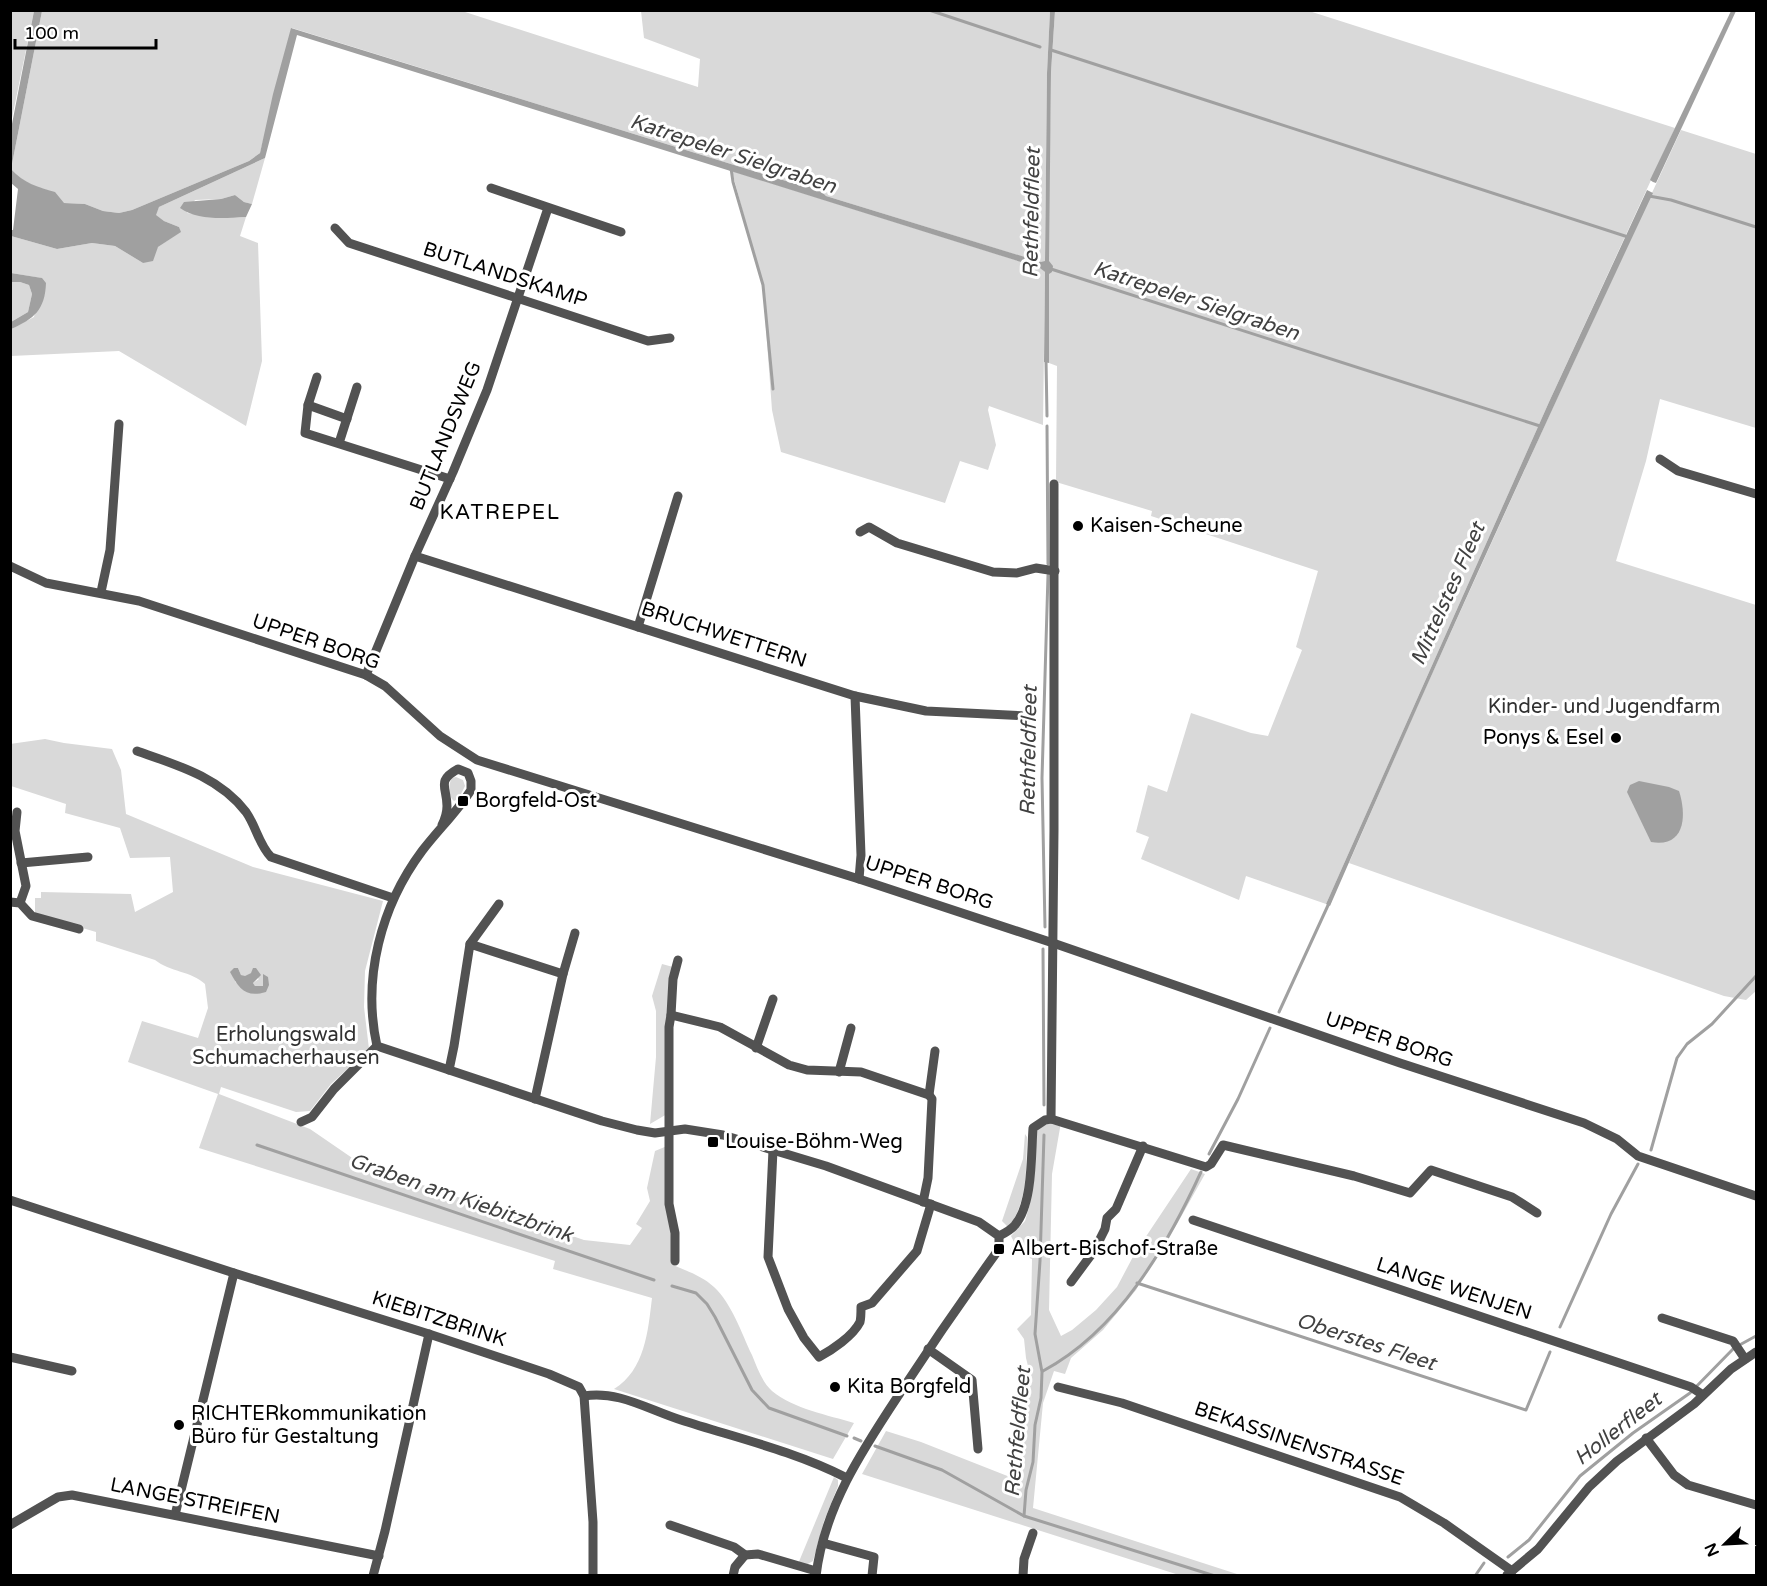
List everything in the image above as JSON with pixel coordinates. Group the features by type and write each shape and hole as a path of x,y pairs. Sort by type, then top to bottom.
{"street":[{"path":"491,188 621,232"},
{"name":"BUTLANDSWEG","path":"366,675 487,390 548,208"},
{"name":"BUTLANDSKAMP","path":"335,228 349,243 516,298 648,341 670,338"},
{"path":"317,377 308,405 305,433 450,478"},
{"path":"339,443 357,387"},
{"path":"308,405 347,419"},
{"path":"101,592 110,550 119,424"},
{"path":"1660,459 1678,471 1756,494"},
{"path":"1051,1119 1054,484"},
{"path":"638,627 678,496"},
{"path":"860,532 869,527 897,543 993,572 1017,573 1036,568 1055,571"},
{"name":"BRUCHWETTERN","path":"415,556 855,696 926,711 1028,716"},
{"name":"UPPER BORG","path":"10,566 46,583 139,601 366,675 384,686 440,736 477,760 859,879 1053,943 1400,1063 1584,1123 1617,1139 1638,1156 1756,1196"},
{"path":"855,696 861,855 859,879"},
{"path":"137,751 187,768 219,788 245,812 257,829 266,852 271,857 393,898"},
{"path":"468,773 477,760"},
{"path":"377,1046 372,1017 375,959 393,898 407,873 471,790 468,773 458,769 448,774 444,784 447,804 446,816 442,825"},
{"path":"17,812 15,831 26,886 15,902 32,916 79,929"},
{"path":"21,863 88,856"},
{"path":"449,1070 470,944 499,904"},
{"path":"535,1099 563,974 575,933"},
{"path":"470,944 563,974"},
{"path":"675,1261 675,1233 669,1204 669,1130 671,1015 673,979 678,960"},
{"path":"756,1047 773,999"},
{"path":"671,1015 720,1027 789,1065 807,1070 861,1072 929,1095"},
{"path":"839,1072 851,1028"},
{"path":"377,1046 535,1099 637,1130 656,1132 700,1130 773,1150 979,1222 997,1233 1014,1228 1022,1216 1029,1188 1033,1128 1045,1119 1143,1146 1206,1167 1212,1164 1223,1145 1354,1176 1410,1193 1431,1170 1512,1197 1537,1213"},
{"path":"301,1122 312,1117 334,1089 377,1046"},
{"path":"773,1150 768,1257 788,1309 804,1338 819,1357 833,1350 846,1338 860,1321 861,1307 872,1303 917,1251 927,1203 932,1099 929,1095 935,1051"},
{"path":"1071,1282 1094,1251 1105,1229 1107,1218 1116,1209 1143,1146"},
{"name":"KIEBITZBRINK","path":"10,1200 572,1382 579,1387 584,1396"},
{"name":"LANGE WENJEN","path":"1193,1220 1697,1391"},
{"path":"670,1525 734,1547 745,1555 758,1554 816,1573 834,1506 847,1478 928,1349 999,1249 997,1233"},
{"path":"175,1515 234,1273"},
{"path":"1662,1318 1728,1339 1737,1347 1744,1359"},
{"path":"373,1575 429,1334"},
{"path":"928,1349 972,1380 978,1449"},
{"path":"1510,1573 1538,1549 1589,1487 1617,1461 1697,1391 1756,1352"},
{"path":"10,1357 72,1371"},
{"name":"BEKASSINENSTRASSE","path":"1058,1387 1122,1403 1400,1497 1427,1512 1510,1573"},
{"path":"593,1575 593,1522 584,1396 607,1394 681,1420 793,1454 847,1478"},
{"path":"1646,1438 1674,1475 1688,1485 1756,1505"},
{"name":"LANGE STREIFEN","path":"10,1525 58,1497 72,1495 379,1556"},
{"path":"1023,1575 1024,1559 1033,1533"},
{"path":"823,1543 874,1557 872,1575"},
{"path":"733,1575 735,1567 745,1555"}],"green space":[{"path":"10,11 34,11 12,118 10,118"},
{"path":"42,11 462,11 698,87 700,59 644,38 641,11 1050,11 1045,262 826,196 811,185 799,185 292,28 260,153 249,161 132,210 119,213 103,211 85,204 63,203 45,189 35,187 17,176 11,169"},
{"path":"1055,11 1309,11 1675,128 1549,402 1326,904 1246,876 1239,900 1141,859 1149,837 1136,832 1148,785 1167,792 1191,713 1251,733 1268,736 1302,650 1296,647 1318,571 1151,516 1152,511 1056,482 1057,366 1049,363 1051,72"},
{"name":"Kinder- und Jugendfarm","path":"1681,130 1756,154 1756,428 1660,399 1646,461 1616,561 1756,605 1756,991 1746,1000 1724,996 1349,863 1412,718"},
{"path":"265,158 252,204 244,202 235,195 221,199 195,200 187,213 223,218 246,217 240,236 258,243 262,361 246,426 119,351 11,356 11,329 34,317 41,278 11,273 11,236 57,249 92,243 115,246 143,263 158,247 180,232 179,227 155,215 159,207"},
{"path":"729,170 1041,268 1045,272 1043,425 989,406 996,445 988,470 960,461 945,503 781,452 772,410 763,288 733,175"},
{"path":"10,282 29,285 32,294 28,312 11,322"},
{"name":"Erholungswald Schumacherhausen","path":"45,739 112,749 121,770 126,814 253,867 383,901 365,971 364,1007 369,1049 331,1084 310,1111 296,1112 221,1087 219,1094 310,1129 361,1164 584,1240 630,1245 642,1228 636,1224 650,1201 647,1188 655,1151 667,1146 673,1265 704,1280 720,1294 736,1319 763,1379 772,1391 801,1407 854,1423 833,1459 614,1389 624,1381 639,1361 649,1323 652,1298 553,1269 555,1261 199,1148 218,1094 128,1062 142,1021 198,1038 208,1008 205,984 193,976 155,960 96,941 96,932 35,914 35,898 41,898 41,892 131,894 135,912 173,892 170,857 130,858 120,828 65,813 66,804 11,786 10,744","holes":["238,968 241,975 245,977 251,973 259,979 253,983 255,986 263,986 263,979 266,992 235,982"]},
{"path":"452,778 463,780 465,786 459,798 454,801 449,787"},
{"path":"662,964 673,967 667,1114 650,1124 656,1057 656,1011 652,996"},
{"path":"1047,1123 1060,1126 1052,1174 1049,1310 1061,1336 1096,1310 1117,1287 1135,1253 1191,1169 1205,1174 1136,1290 1103,1330 1071,1358 1065,1374 1054,1371 1043,1403 1033,1508 1240,1575 1179,1575 862,1474 886,1431 921,1442 1010,1477 1021,1476 1022,1419 1031,1378 1024,1339 1017,1329 1031,1315 1032,1259 1010,1250 1014,1242 1011,1236 1025,1221 1030,1204 1037,1131"},
{"path":"1025,1134 1027,1137 1023,1196 1015,1218 1008,1227 1002,1221 1023,1159"},
{"path":"834,1477 838,1480 838,1486 824,1521 813,1561 806,1565 798,1564"}],"shaded area":[{"path":"34,11 42,11 11,169 11,129"},
{"path":"1050,11 1055,11 1051,72 1049,261 1053,266 1049,274 1049,363 1044,362 1045,272 1040,268 297,35 265,158 159,207 156,215 179,227 181,232 158,247 153,261 143,263 115,246 92,243 57,249 11,236 18,189 11,183 11,169 26,181 55,192 64,203 85,204 103,211 119,213 132,210 249,161 260,153 291,28 799,185 811,185 826,196 1041,262 1045,261"},
{"path":"1731,11 1736,11 1656,183 1653,182 1650,180"},
{"path":"1647,190 1653,193 1489,548 1330,906 1326,904 1549,402"},
{"path":"235,195 244,202 252,204 246,217 203,217 180,208 184,202 221,199"},
{"path":"11,273 42,278 46,283 41,307 32,317 11,329 11,322 28,312 32,294 29,285 11,282"},
{"path":"1639,781 1679,791 1683,820 1677,835 1671,840 1662,843 1651,842 1627,792 1630,785"},
{"path":"238,968 241,975 245,976 256,968 261,975 253,983 255,986 263,986 263,974 268,977 269,985 266,992 253,994 244,991 230,972"}],"waterway":[{"path":"929,10 1040,47"},
{"path":"1051,50 1628,237"},
{"path":"731,168 763,285 773,389"},
{"path":"1649,196 1671,200 1756,227"},
{"name":"Katrepeler Sielgraben","path":"1051,269 1540,426"},
{"name":"Rethfeldfleet","path":"1046,360 1047,416"},
{"name":"Rethfeldfleet","path":"1047,426 1048,564"},
{"name":"Rethfeldfleet","path":"1045,927 1042,778 1048,575"},
{"name":"Mittelstes Fleet","path":"1279,1012 1330,901"},
{"name":"Rethfeldfleet","path":"1043,949 1044,1105"},
{"name":"Oberstes Fleet","path":"1651,1150 1677,1058 1687,1044 1712,1024 1756,976"},
{"name":"Mittelstes Fleet","path":"1209,1154 1238,1099 1270,1028"},
{"name":"Rethfeldfleet","path":"1024,1516 1026,1490 1033,1462 1035,1425 1041,1398 1042,1372 1035,1334 1044,1135"},
{"name":"Graben am Kiebitzbrink","path":"257,1145 654,1280"},
{"name":"Oberstes Fleet","path":"1560,1327 1611,1214 1638,1164"},
{"name":"Mittelstes Fleet","path":"1043,1371 1070,1354 1095,1333 1137,1285 1156,1258 1201,1172"},
{"name":"Oberstes Fleet","path":"1137,1283 1526,1410 1550,1352"},
{"name":"Graben am Kiebitzbrink","path":"672,1286 696,1293 707,1304 752,1390 769,1408 847,1436"},
{"name":"Hollerfleet","path":"1508,1557 1529,1540 1580,1476 1633,1433 1690,1393 1734,1348 1756,1336"},
{"name":"Graben am Kiebitzbrink","path":"854,1438 861,1441"},
{"name":"Graben am Kiebitzbrink","path":"875,1446 942,1470 1024,1516 1215,1576"},
{"name":"Hollerfleet","path":"1475,1576 1484,1563"}],"place":[{"name":"Kaisen-Scheune","path":"1078,526"},
{"name":"Ponys & Esel","path":"1616,738"},
{"name":"Borgfeld-Ost","path":"463,801"},
{"name":"Louise-Böhm-Weg","path":"713,1142"},
{"name":"Albert-Bischof-Straße","path":"999,1249"},
{"name":"Kita Borgfeld","path":"835,1387"},
{"name":"RICHTERkommunikation Büro für Gestaltung","path":"179,1425"}],"district":[{"name":"KATREPEL","path":"500,512"}]}
